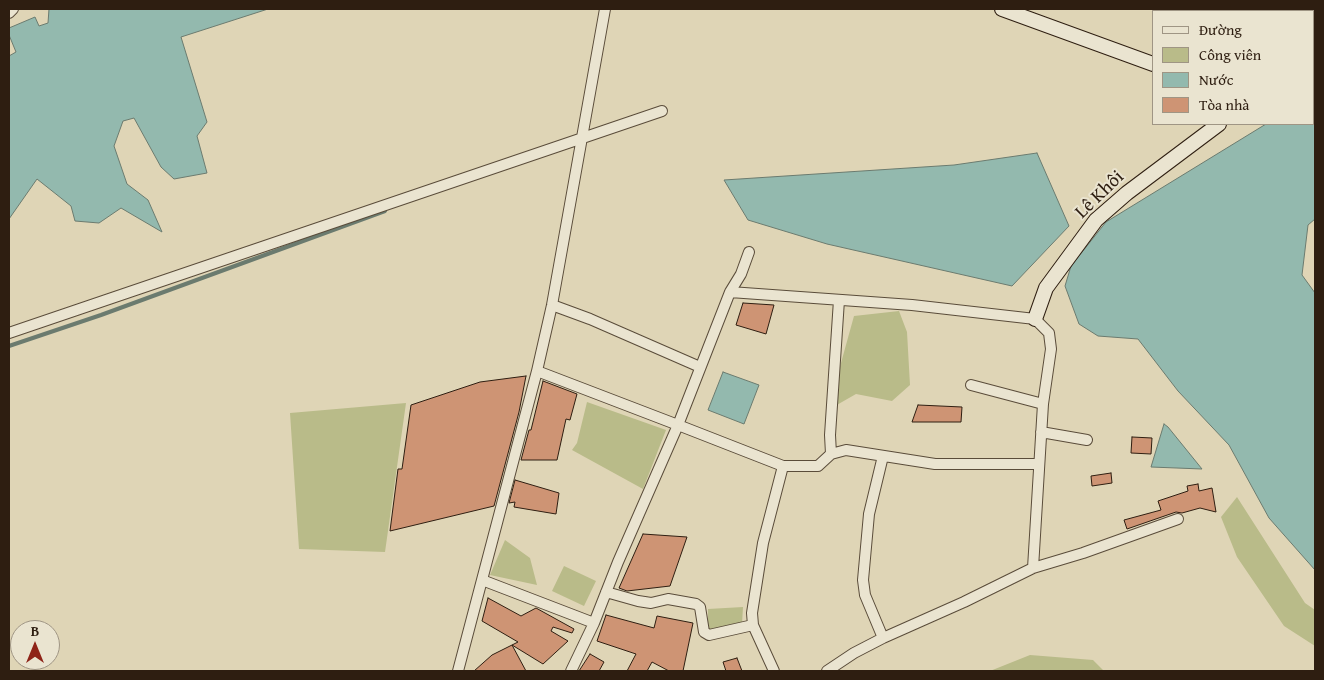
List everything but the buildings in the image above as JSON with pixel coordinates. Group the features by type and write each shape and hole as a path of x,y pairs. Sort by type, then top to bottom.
{"street":[{"path":"9,13 13,9"},
{"path":"458,671 552,306 584,140 606,9"},
{"path":"1002,9 1152,64"},
{"path":"9,334 584,140 662,111"},
{"name":"Lê Khôi","path":"1035,319 1046,288 1096,220 1127,193 1218,125"},
{"path":"571,671 594,623 678,425 730,292 741,274 749,252"},
{"path":"730,292 912,305 1035,319 1049,333 1051,349 1043,404 1038,464 1033,568"},
{"path":"831,454 830,435 839,300"},
{"path":"552,306 590,319 700,368"},
{"path":"536,371 783,466 818,466 831,454 846,450 918,462 950,465 1038,464"},
{"path":"971,385 1043,404"},
{"path":"1041,432 1088,440"},
{"path":"883,456 869,514 863,580 864,595 883,638"},
{"path":"774,671 753,625 752,613 756,579 783,466"},
{"path":"827,671 854,653 883,638 964,602 1033,568 1083,554 1178,519"},
{"path":"482,580 594,623"},
{"path":"606,592 651,603 668,599 696,604 700,607 704,632 709,635 753,625"}],"green space":[{"path":"899,311 907,332 910,385 892,401 856,394 828,410 854,316"},
{"path":"587,402 666,430 643,489 572,450 577,443"},
{"path":"406,403 385,552 299,549 290,413"},
{"path":"1237,497 1305,603 1315,610 1315,646 1284,626 1237,557 1221,517"},
{"path":"505,540 530,558 537,585 490,575"},
{"path":"564,566 596,581 584,606 552,591"},
{"path":"743,607 742,624 708,631 708,609"},
{"path":"1030,655 1093,660 1104,671 990,671"}],"water":[{"path":"49,9 268,9 181,37 207,122 197,136 207,173 174,179 161,167 134,118 123,121 114,146 127,184 148,200 162,232 121,208 99,223 75,221 71,206 37,179 9,219 9,56 16,52 9,35 9,28 35,17 39,26 48,23"},
{"path":"1314,96 1315,219 1308,225 1302,275 1315,293 1315,570 1269,518 1229,445 1178,391 1138,339 1098,336 1079,324 1065,286 1071,266 1106,222 1264,125 1314,125"},
{"path":"1037,153 1069,226 1012,286 827,244 748,220 724,180 954,165"},
{"path":"723,372 759,385 744,424 708,410"},
{"path":"1164,424 1168,427 1202,469 1151,467"}],"waterway":[{"path":"9,346 101,315 385,211"}]}
